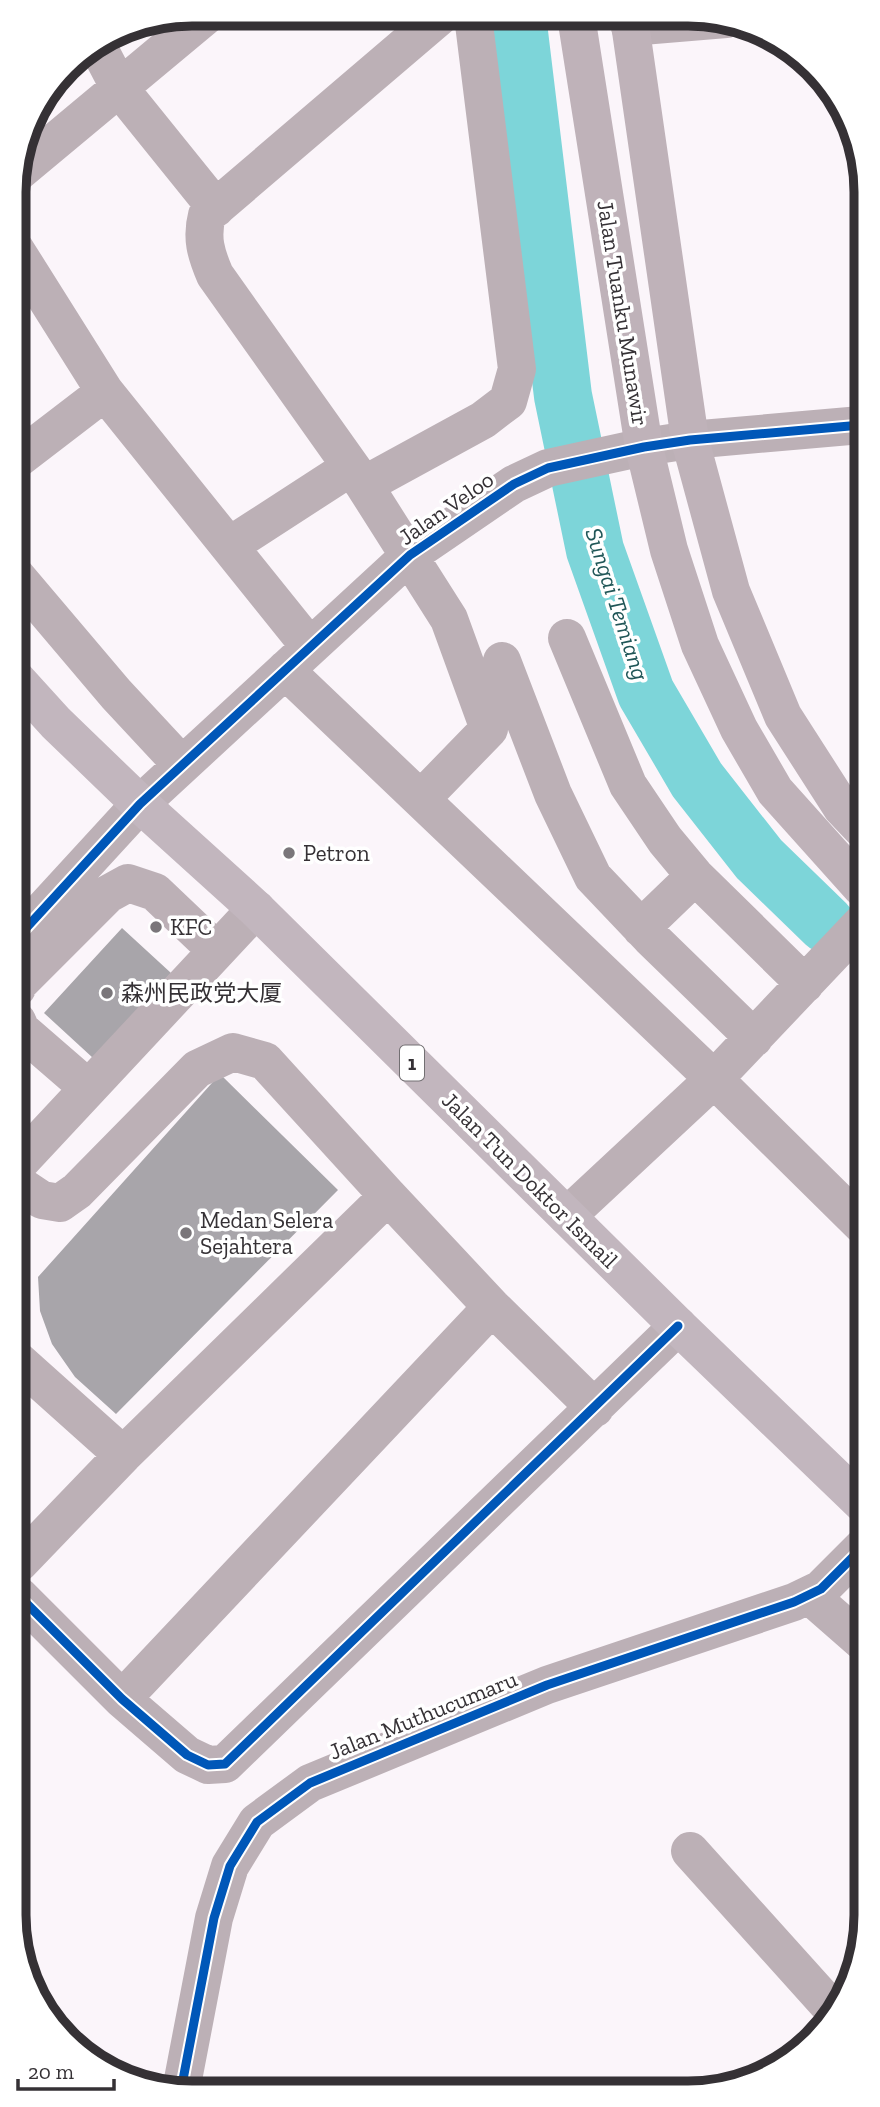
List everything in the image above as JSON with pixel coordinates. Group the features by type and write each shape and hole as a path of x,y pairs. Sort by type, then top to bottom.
{"highway":[{"name":"Jalan Tun Doktor Ismail","path":"27,691 140,804 256,909 678,1326 853,1495"}],"main road":[{"name":"Jalan Tuanku Munawir","path":"577,26 627,451 669,550 700,645 739,729 775,791 854,879"},
{"name":"Jalan Tuanku Munawir","path":"630,26 690,440 731,591 783,716 842,808 854,820"}],"street":[{"path":"229,546 357,476 483,420 508,401 517,369 474,26"},
{"path":"29,163 193,27"},
{"path":"421,799 489,729 449,619 357,476 215,275 206,256 203,232 208,215 428,27"},
{"path":"101,54 120,89 216,208"},
{"path":"27,268 105,392 229,546 298,658 421,799 714,1079 853,1217"},
{"path":"27,452 105,392"},
{"name":"Jalan Veloo","path":"27,928 140,804 410,555 514,484 548,468 690,440 854,426"},
{"path":"27,589 116,694 182,765"},
{"path":"566,638 628,785 665,841 695,876 805,984"},
{"path":"502,661 553,794 593,877 754,1038"},
{"path":"607,976 695,876"},
{"path":"27,975 108,894 128,883 155,892 216,950"},
{"path":"26,1156 256,909"},
{"path":"567,1216 714,1079 854,932"},
{"path":"27,1035 89,1088"},
{"path":"26,1190 42,1200 60,1203 77,1191 197,1069 233,1052 265,1061 492,1307 595,1408"},
{"path":"26,1556 123,1455 388,1196"},
{"path":"122,1699 492,1307"},
{"path":"26,1604 122,1699 187,1755 208,1765 225,1764 678,1326"},
{"path":"26,1368 123,1455"},
{"name":"Jalan Muthucumaru","path":"183,2080 214,1917 230,1866 257,1822 310,1783 547,1685 794,1602 821,1589 853,1557"},
{"path":"809,1595 853,1634"},
{"path":"690,1851 828,2004"}],"building":[{"name":"森州民政党大厦","path":"122,928 171,973 93,1058 44,1013"},
{"name":"Medan Selera Sejahtera","path":"220,1074 338,1190 116,1414 75,1377 52,1344 40,1311 38,1277"}],"waterway":[{"name":"Sungai Temiang","path":"518,26 563,396 595,550 646,693 697,780 759,859 826,924"}],"cycle path":[{"path":"27,928 140,804 410,555 514,484 548,468 644,447 690,440 854,426"},
{"path":"26,1603 122,1699 187,1755 208,1765 225,1764 678,1326"},
{"path":"183,2080 214,1918 230,1866 257,1822 310,1783 547,1685 794,1602 821,1589 853,1557"}],"place":[{"name":"Petron","path":"289,853"},
{"name":"KFC","path":"156,927"},
{"name":"森州民政党大厦","path":"107,993"},
{"name":"Medan Selera Sejahtera","path":"186,1233"}]}
